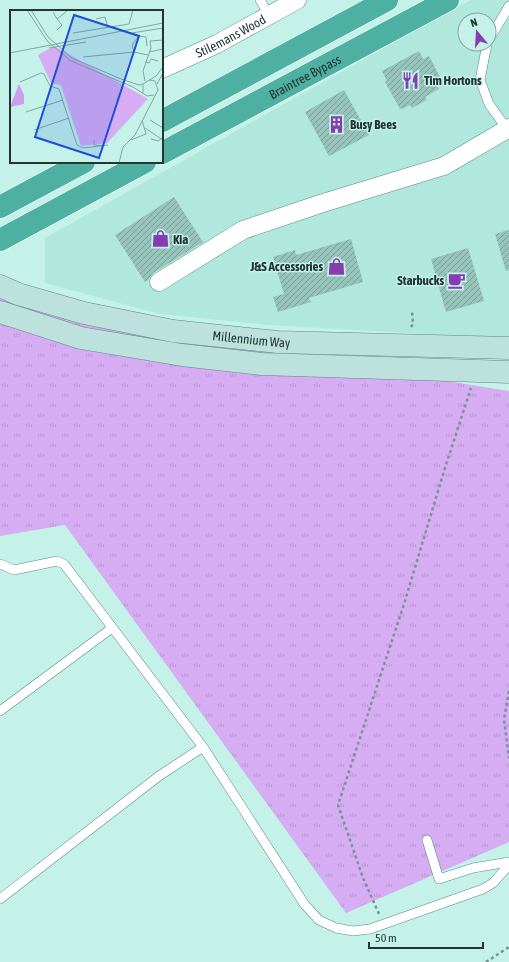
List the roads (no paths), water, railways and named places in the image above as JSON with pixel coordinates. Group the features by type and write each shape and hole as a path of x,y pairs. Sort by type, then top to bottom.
{"highway":[{"path":"163,120 388,0"},
{"name":"Braintree Bypass","path":"163,152 448,0"},
{"path":"0,207 82,163"},
{"path":"0,240 143,163"}],"main road":[{"name":"Millennium Way","path":"9,290 84,313 173,331 278,342 509,348"},
{"name":"Millennium Way","path":"1,313 81,338 182,355 262,364 509,372"}],"street":[{"name":"Stilemans Wood","path":"163,69 217,44 297,0"},
{"path":"159,282 243,230 323,203 444,166 508,129"}],"lane":[{"path":"260,0 269,15"},
{"path":"497,26 509,6"},
{"path":"485,52 480,80 488,104 508,129"},
{"path":"0,564 14,570 56,561 64,564 204,747 305,905 319,920 336,928 353,931 370,929 483,889 493,883 509,865"},
{"path":"0,711 112,628"},
{"path":"0,899 159,776 204,747"},
{"path":"427,840 439,879 473,868 509,862"}],"place":[{"name":"Tim Hortons","path":"411,80"},
{"name":"Busy Bees","path":"337,124"},
{"name":"Kia","path":"160,239"},
{"name":"J&S Accessories","path":"336,266"},
{"name":"Starbucks","path":"457,280"}]}
